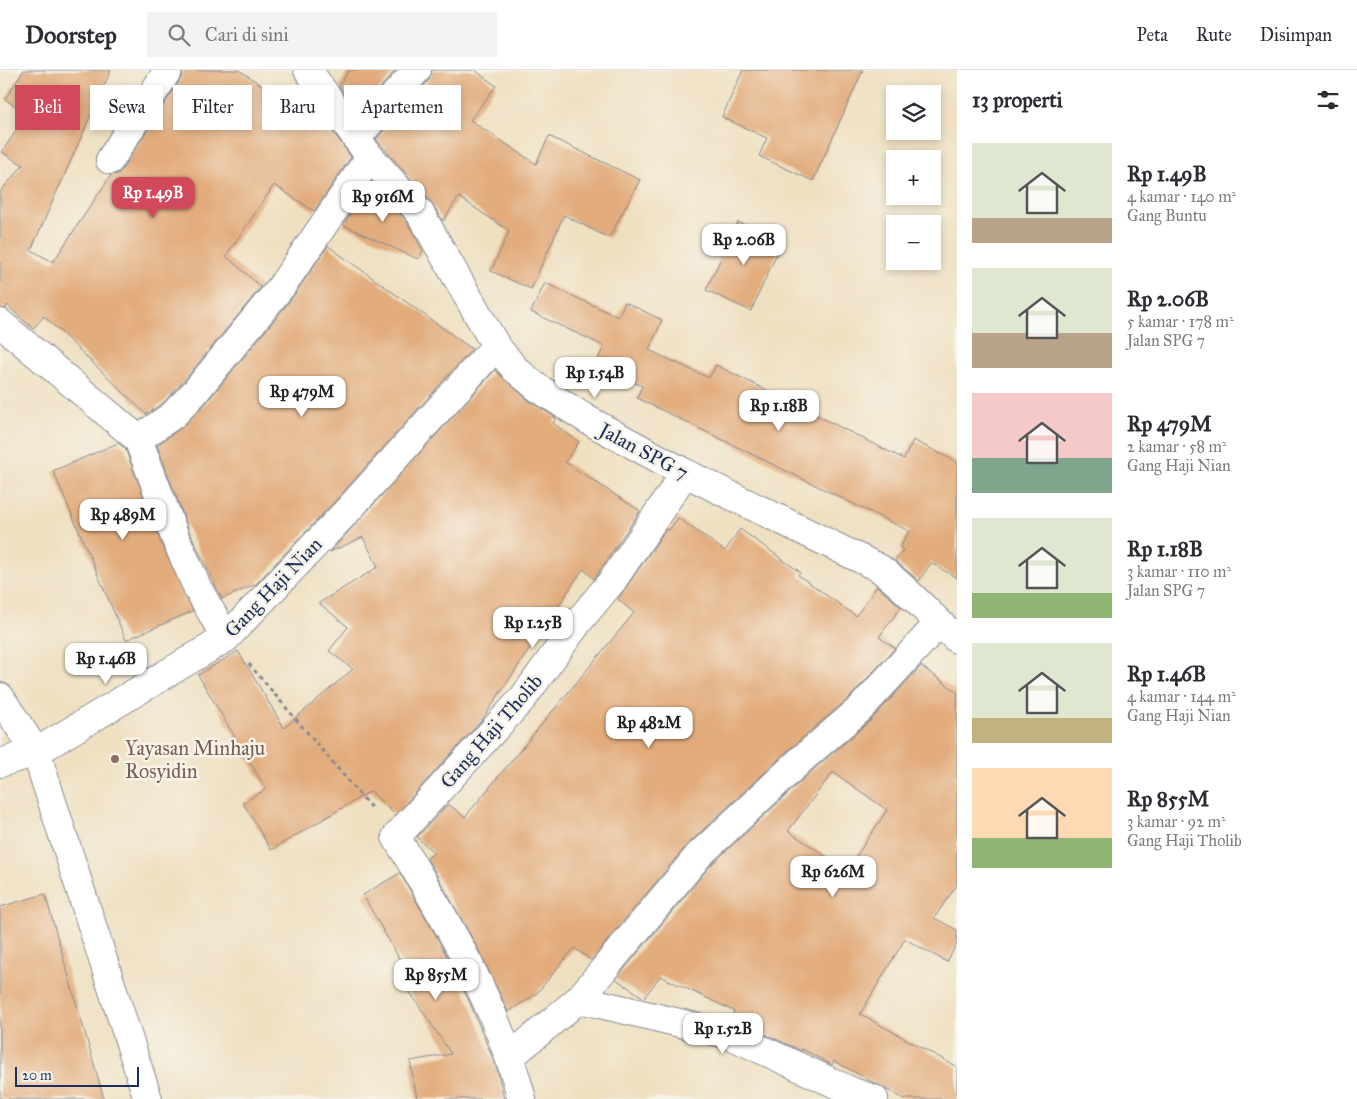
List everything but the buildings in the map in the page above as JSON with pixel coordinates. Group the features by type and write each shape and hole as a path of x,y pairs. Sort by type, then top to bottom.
{"street":[{"path":"110,160 168,70"},
{"name":"Jalan SPG 7","path":"308,70 363,148 420,213 496,346 515,369 538,388 588,420 685,473 878,568 902,585 948,631"},
{"path":"138,439 173,415 195,392 281,287 363,148 418,70"},
{"path":"0,323 138,439 175,537 198,589 226,638"},
{"name":"Gang Haji Nian","path":"0,763 36,752 226,638 349,508 496,346"},
{"name":"Gang Haji Tholib","path":"396,837 524,698 579,622 613,580 685,473"},
{"path":"511,1056 579,998 699,855 803,758 948,631"},
{"path":"0,696 36,752 148,1099"},
{"path":"396,837 457,938 511,1056 522,1099"},
{"path":"579,998 730,1035 853,1092 874,1099"}],"path":[{"path":"226,638 396,837"}],"place":[{"name":"Yayasan Minhaju Rosyidin","path":"115,759"}]}
